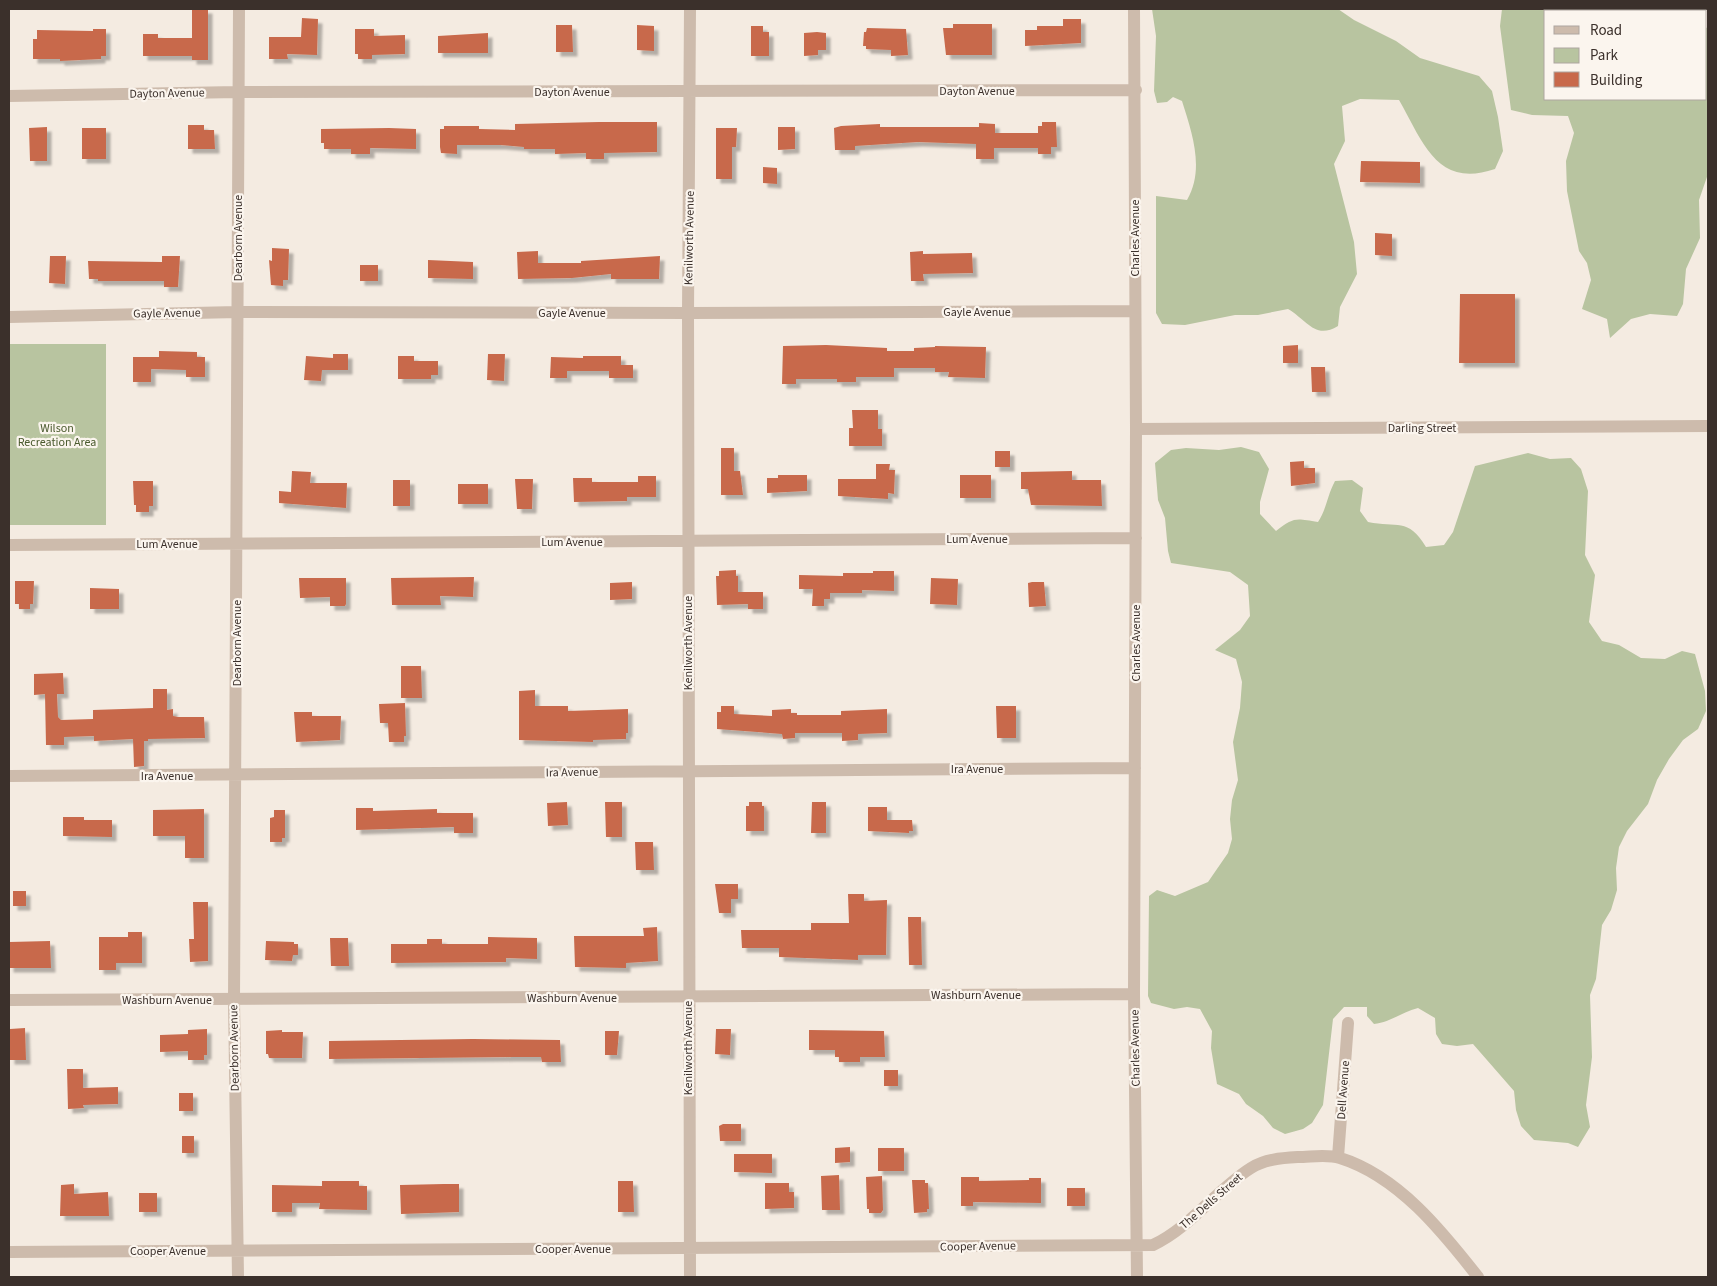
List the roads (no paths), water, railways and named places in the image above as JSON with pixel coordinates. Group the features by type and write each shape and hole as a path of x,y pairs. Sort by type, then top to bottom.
{"street":[{"name":"Dearborn Avenue","path":"238,1277 234,1000 238,543 239,9"},
{"name":"Kenilworth Avenue","path":"690,9 688,314 690,1277"},
{"name":"Charles Avenue","path":"1134,9 1136,90 1134,994 1137,1277"},
{"name":"Dayton Avenue","path":"9,96 238,92 1136,90"},
{"name":"Gayle Avenue","path":"9,317 238,312 688,314 1135,311"},
{"name":"Darling Street","path":"1136,430 1708,426"},
{"name":"Lum Avenue","path":"9,545 1136,538"},
{"name":"Ira Avenue","path":"9,776 236,776 1136,768"},
{"name":"Washburn Avenue","path":"9,1000 1134,994"},
{"name":"Dell Avenue","path":"1338,1157 1348,1023"},
{"name":"The Dells Street","path":"1137,1244 1153,1244 1170,1237 1232,1180 1266,1160 1338,1157 1372,1171 1418,1208 1478,1277"},
{"name":"Cooper Avenue","path":"9,1252 689,1249 1137,1244"}],"park label":[{"name":"Wilson Recreation Area","path":"57,435"}]}
